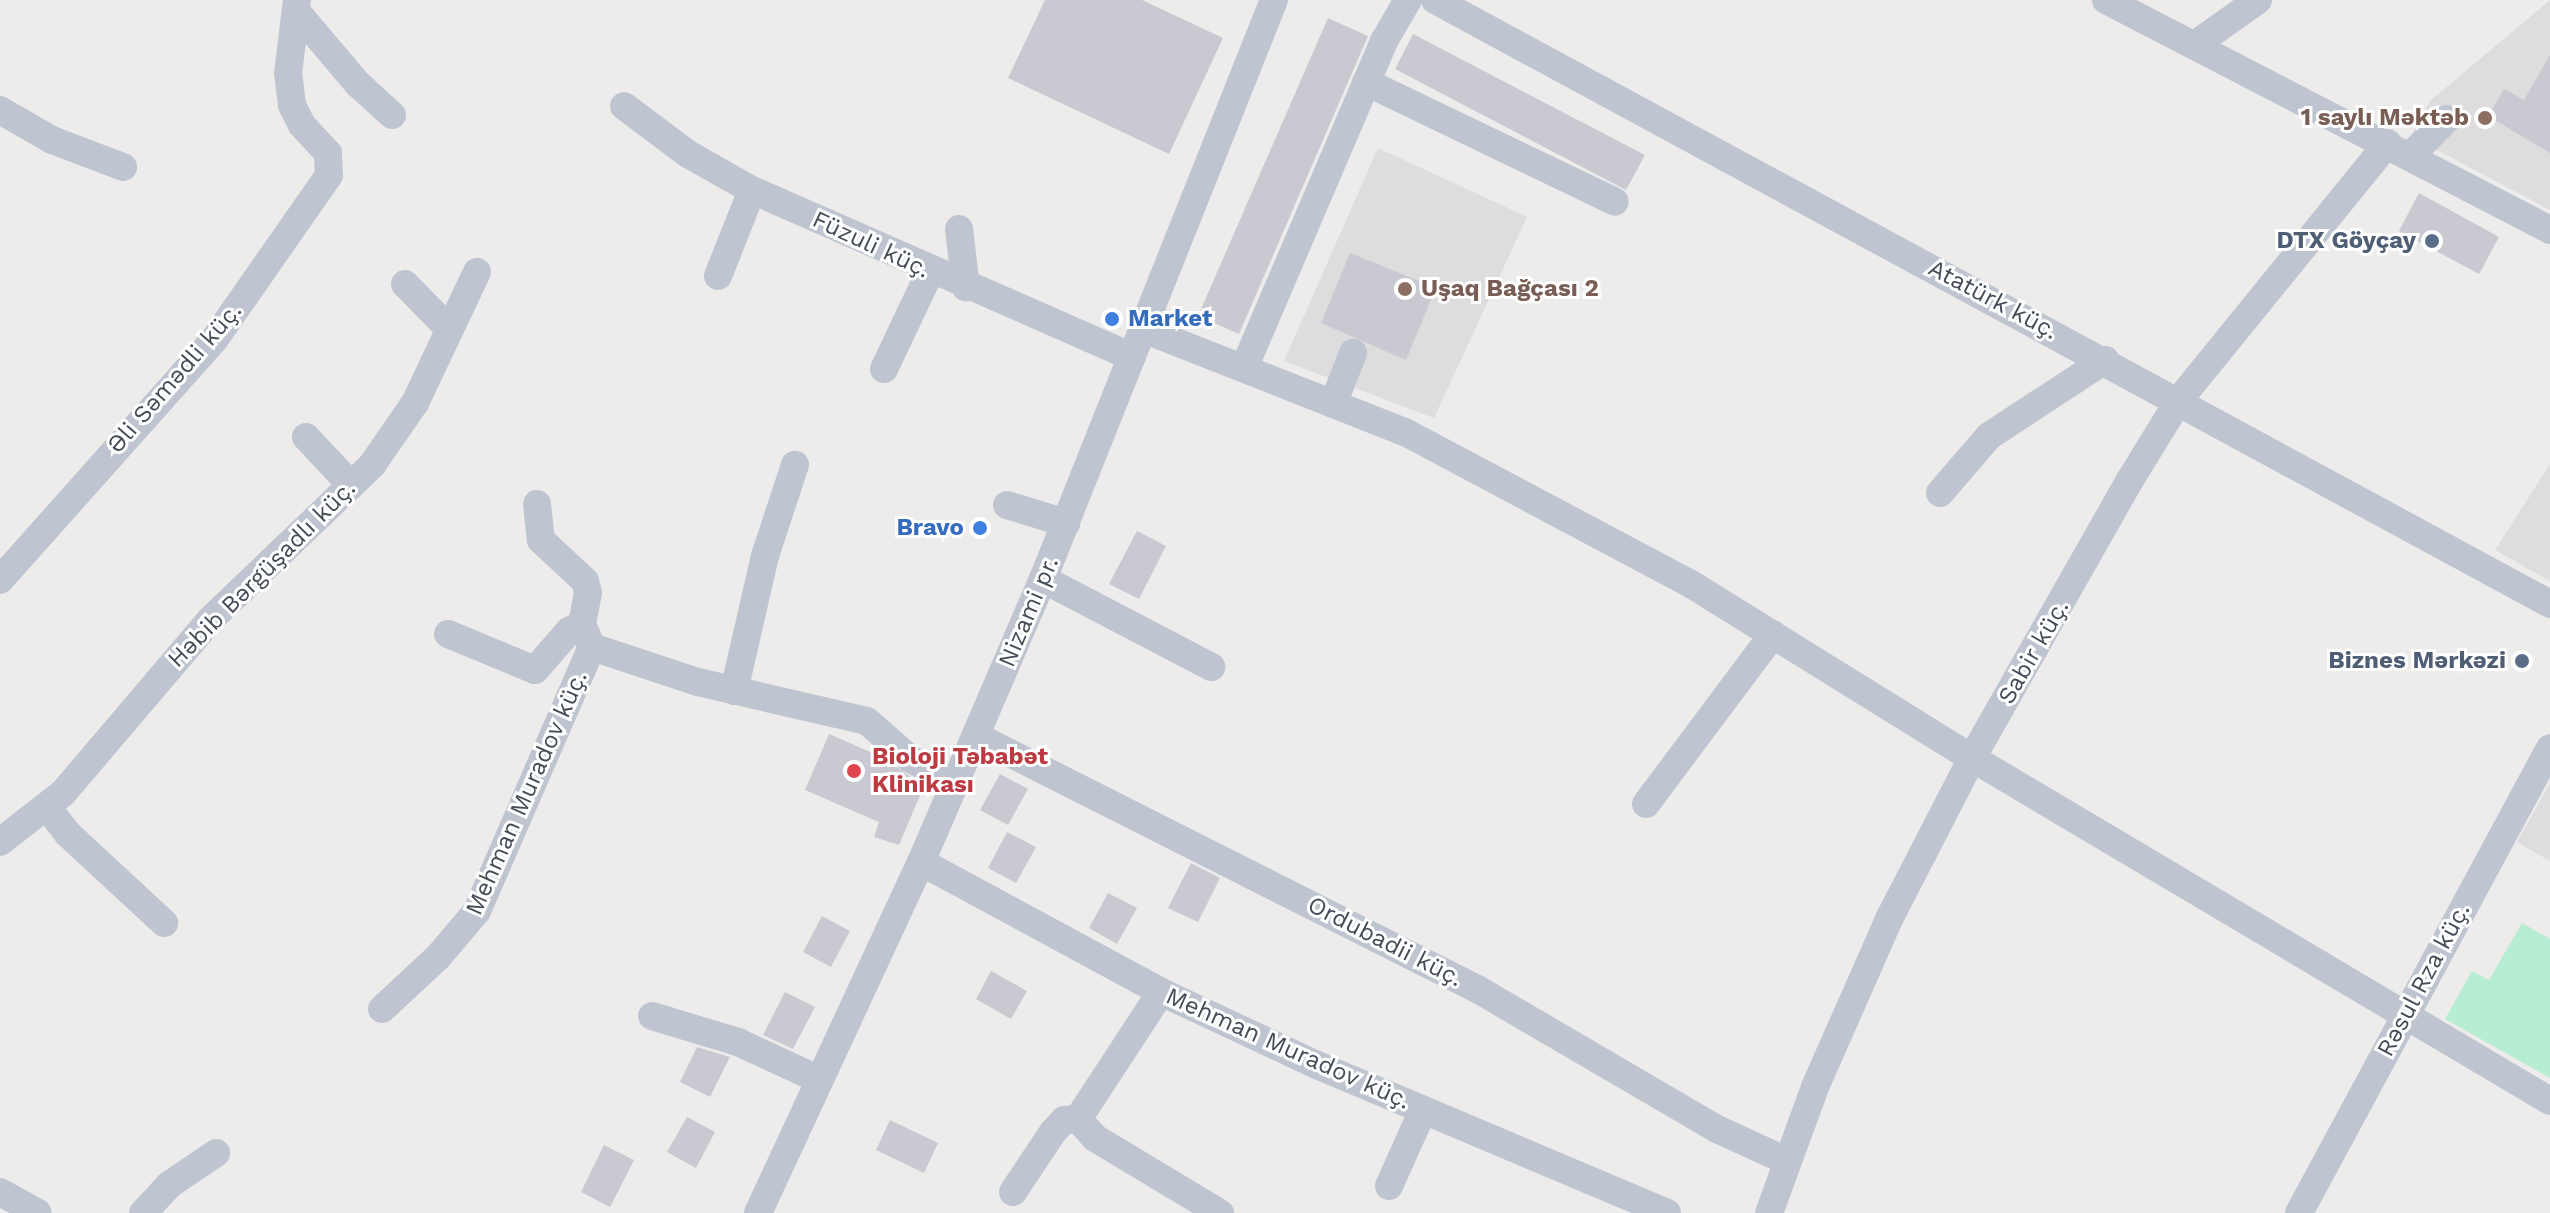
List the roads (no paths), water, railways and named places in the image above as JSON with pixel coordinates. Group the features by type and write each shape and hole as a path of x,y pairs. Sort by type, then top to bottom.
{"street":[{"name":"Nizami pr.","path":"758,1213 921,862 1043,579 1274,0"},
{"path":"1244,368 1366,82 1408,0"},
{"name":"Atatürk küç.","path":"1435,0 2179,400 2550,604"},
{"path":"2106,0 2399,149 2550,230"},
{"path":"2196,44 2258,0"},
{"path":"297,5 358,84 392,115"},
{"name":"Əli Səmədli küç.","path":"0,580 214,340 315,199 331,163 292,105 288,74 297,5"},
{"path":"1366,82 1615,202"},
{"name":"Füzuli küç.","path":"624,106 688,154 752,190 966,288 1132,357"},
{"path":"0,110 52,140 123,167"},
{"name":"Sabir küç.","path":"1769,1213 1787,1161 1889,919 1972,758 2179,400 2399,149 2447,119"},
{"path":"718,276 752,190"},
{"path":"959,229 966,288"},
{"name":"Həbib Bərgüşadlı küç.","path":"0,842 47,807 210,620 372,465 415,403 477,272"},
{"path":"884,369 930,272"},
{"path":"405,284 449,329"},
{"path":"1143,329 1333,404 1479,468 1773,634 1972,758 2550,1101"},
{"path":"1333,404 1353,353"},
{"path":"1940,493 1989,436 2105,360"},
{"path":"306,437 351,485"},
{"path":"734,691 765,556 795,465"},
{"path":"448,634 535,670 569,631 587,636 588,593 585,581 541,540 537,504"},
{"path":"1007,505 1066,523"},
{"path":"1043,579 1211,667"},
{"path":"1646,804 1773,634"},
{"name":"Mehman Muradov küç.","path":"382,1009 438,957 477,911 587,636 734,691 867,721 909,758 954,784"},
{"name":"Ordubadii küç.","path":"976,736 1479,990 1717,1129 1787,1161"},
{"name":"Rəsul Rza küç.","path":"2299,1213 2550,748"},
{"path":"47,807 68,834 164,923"},
{"name":"Mehman Muradov küç.","path":"921,862 1161,992 1423,1110 1667,1213"},
{"path":"1078,1119 1161,992"},
{"path":"652,1016 738,1042 820,1080"},
{"path":"1389,1186 1423,1110"},
{"path":"1013,1192 1053,1132 1064,1120 1078,1119"},
{"path":"1078,1119 1095,1138 1220,1213"},
{"path":"143,1213 169,1185 216,1153"},
{"path":"0,1192 38,1213"}],"place":[{"name":"1 saylı Məktəb","path":"2485,118"},
{"name":"DTX Göyçay","path":"2432,241"},
{"name":"Uşaq Bağçası 2","path":"1405,289"},
{"name":"Market","path":"1112,319"},
{"name":"Bravo","path":"980,528"},
{"name":"Biznes Mərkəzi","path":"2522,661"},
{"name":"Bioloji Təbabət Klinikası","path":"854,771"}]}
